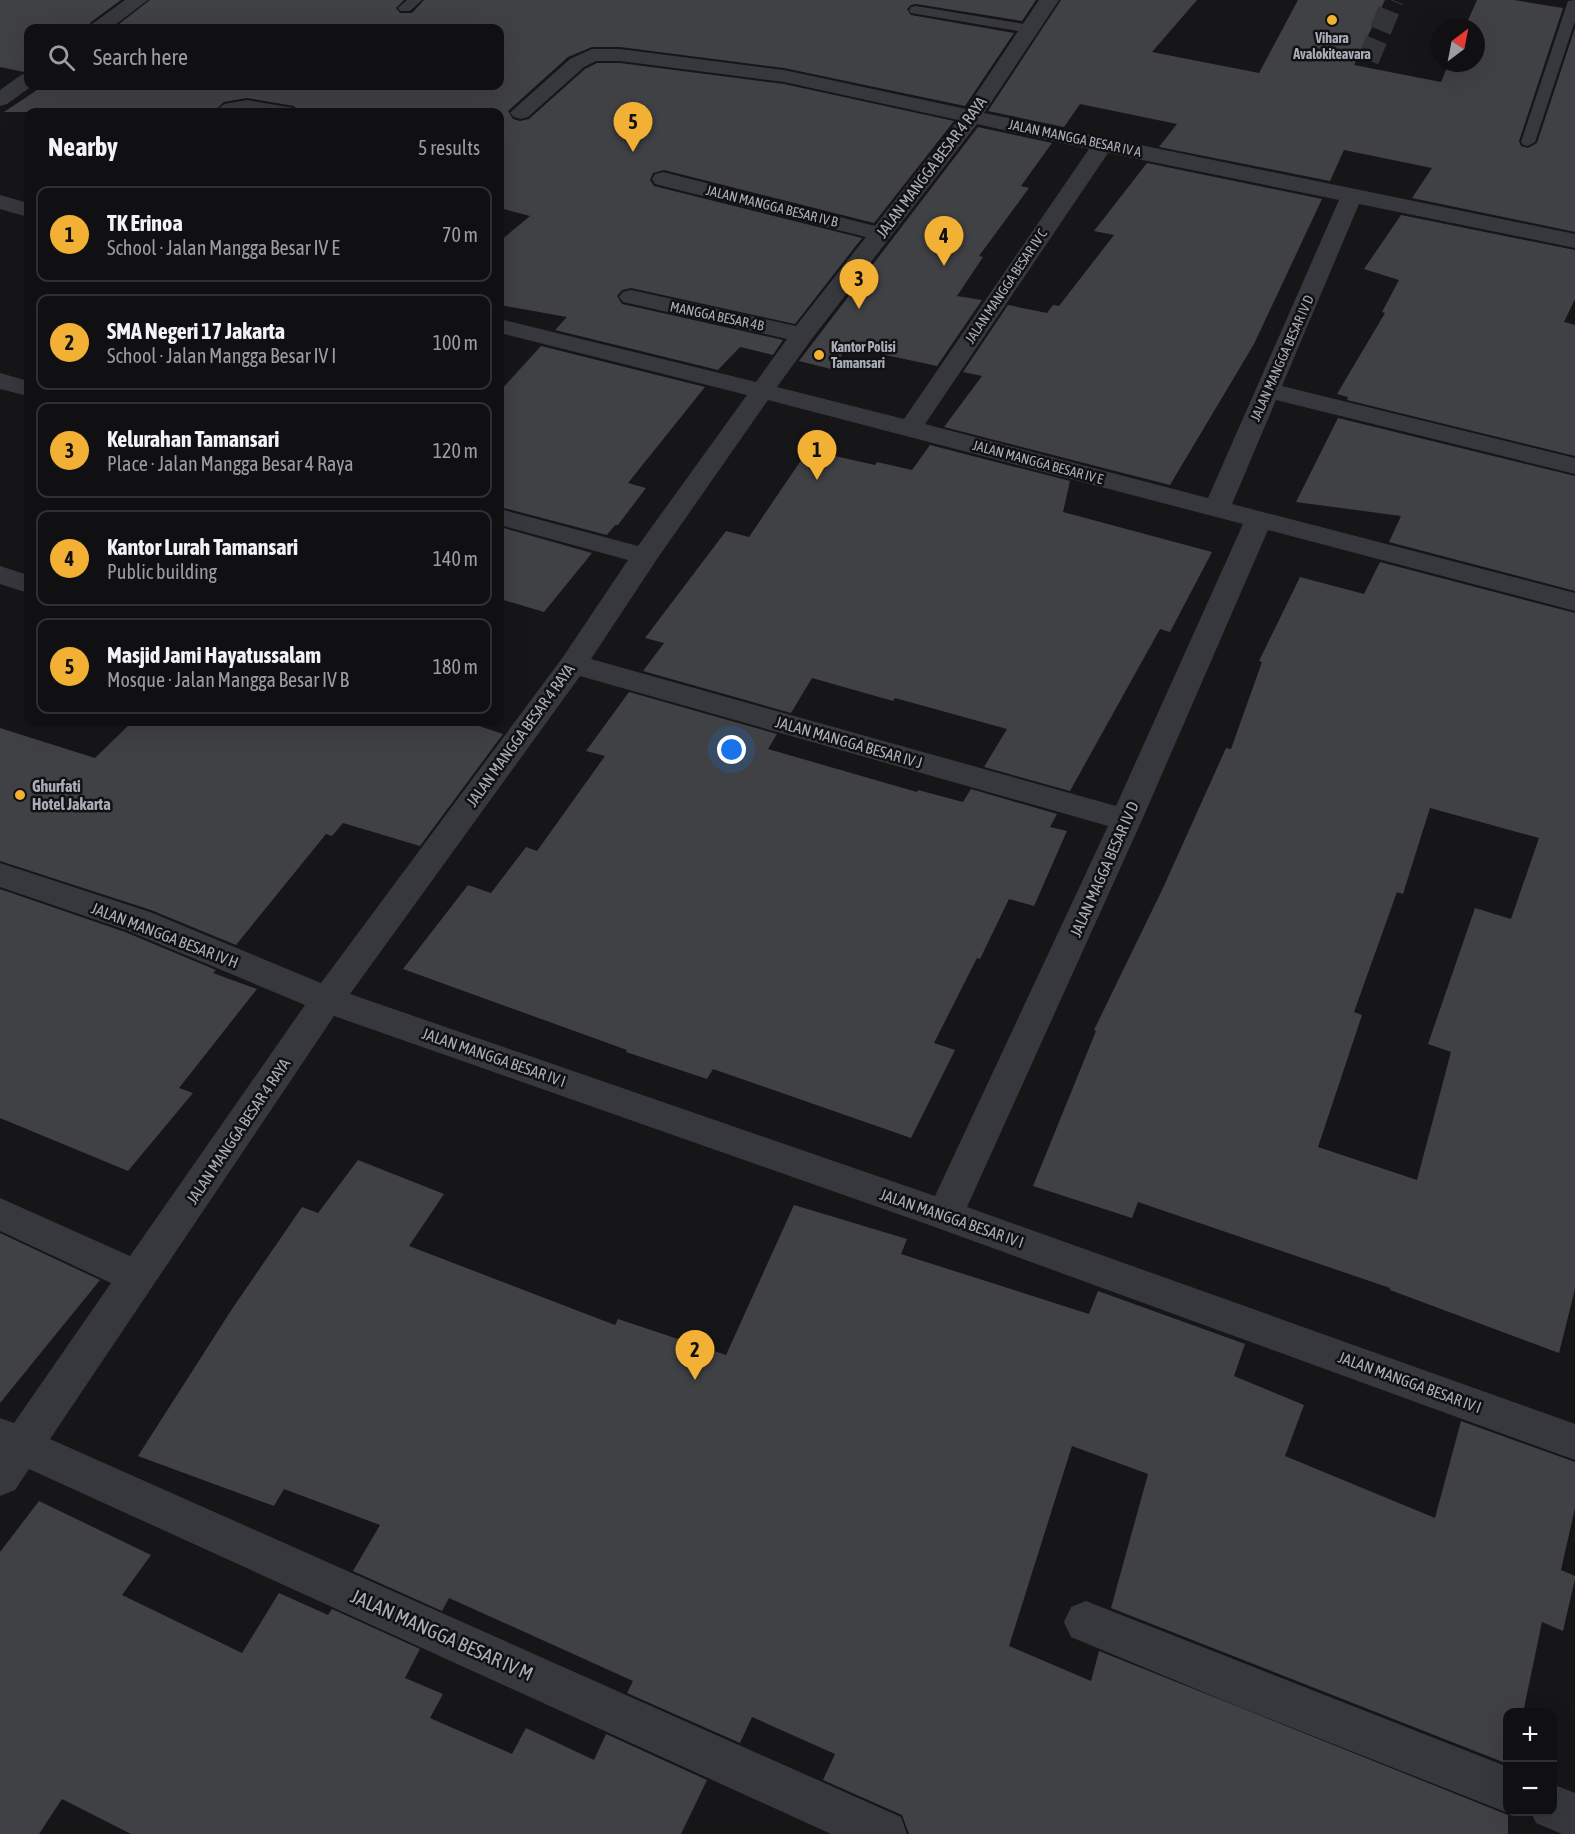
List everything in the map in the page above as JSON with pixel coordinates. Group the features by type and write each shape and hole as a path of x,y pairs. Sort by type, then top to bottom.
{"street":[{"path":"105,24 138,0"},
{"name":"JALAN MANGGA BESAR 4 RAYA","path":"7,1453 138,1278 511,725 573,663 645,556 802,335 972,116 1049,0"},
{"name":"JALAN MANGGA BESAR IV A","path":"521,113 577,63 599,54 681,62 784,76 1350,201 1575,241"},
{"path":"0,100 24,82"},
{"path":"235,108 240,106 264,108"},
{"name":"JALAN MANGGA BESAR IV C","path":"910,428 1102,145"},
{"name":"JALAN MANGGA BESAR IV B","path":"663,179 881,234"},
{"name":"JALAN MANGGA BESAR IV D","path":"1216,509 1350,201"},
{"path":"0,202 24,209"},
{"name":"MANGGA BESAR 4B","path":"631,297 802,335"},
{"name":"JALAN MANGGA BESAR IV E","path":"504,327 910,428 1258,521 1575,602"},
{"path":"0,381 24,388"},
{"path":"1268,390 1575,466"},
{"path":"504,518 645,556"},
{"name":"JALAN MAGGA BESAR IV D","path":"945,1215 1126,820 1258,521"},
{"path":"0,575 24,583"},
{"name":"JALAN MANGGA BESAR IV J","path":"573,663 1126,820"},
{"name":"JALAN MANGGA BESAR IV H","path":"0,875 138,921 327,1000"},
{"name":"JALAN MANGGA BESAR IV I","path":"327,1000 945,1215 1575,1442"},
{"path":"0,1214 138,1278"},
{"name":"JALAN MANGGA BESAR IV M","path":"7,1453 884,1834"},
{"path":"1086,1622 1503,1788"},
{"path":"1557,1809 1575,1816"}],"lane":[{"path":"1528,142 1575,1"},
{"path":"916,10 1030,28"}],"building":[{"path":"0,0 121,0 90,24 24,24 24,72 0,67"},
{"path":"150,0 404,0 396,8 400,13 412,13 424,0 1036,0 1022,21 916,4 907,9 911,15 1014,33 965,106 784,68 620,47 592,47 568,57 508,111 513,119 520,121 529,119 585,69 597,63 620,63 784,84 954,121 874,223 664,170 653,173 650,180 654,186 862,238 795,324 631,288 622,290 617,296 622,304 783,340 773,355 740,347 718,370 555,330 567,317 504,306 504,238 530,216 504,209 504,108 296,108 247,98 224,102 217,108 24,108 24,112 4,112 37,90 504,90 504,24 119,24"},
{"path":"1061,0 1197,0 1152,52 1259,73 1298,0 1385,0 1354,65 1441,82 1445,72 1485,72 1485,18 1469,18 1477,0 1514,0 1563,8 1519,141 1521,146 1528,148 1537,143 1575,28 1575,232 1412,198 1432,168 1344,150 1330,181 1159,147 1177,124 1080,104 1064,127 988,111"},
{"path":"978,127 1052,143 1021,186 1029,188 979,256 983,257 957,296 982,300 937,366 848,347 831,369 799,361"},
{"path":"1147,163 1322,199 1254,344 1170,485 944,427 982,376 963,372 1008,305 1047,313 1053,305 1059,306 1114,235 1094,231"},
{"path":"1401,215 1575,250 1575,299 1564,322 1575,325 1575,456 1347,400 1348,397 1337,394 1385,313 1382,312 1399,280 1364,269"},
{"path":"541,346 705,387 628,483 646,488 618,525 615,525 607,535 504,508 504,387"},
{"path":"1338,418 1575,476 1575,591 1389,542 1401,516 1296,502"},
{"path":"930,445 1070,481 1063,512 1212,552 1170,632 1160,629 1070,791 984,767 1007,729 812,678 791,713 643,671 664,643 645,638 726,531 749,537 808,450 875,465 877,462 912,470"},
{"path":"504,528 592,553 544,612 504,600"},
{"path":"1380,562 1575,613 1575,1289 1559,1353 1390,1290 1390,1288 1138,1202 1132,1218 1033,1186 1096,1031 1094,1030 1163,888 1226,748 1231,749 1262,662 1259,661 1300,577 1364,594","holes":["1430,808 1539,838 1511,919 1475,908 1428,1044 1451,1052 1417,1180 1318,1147 1362,1015 1354,1012 1397,892 1403,894"]},
{"path":"629,692 777,734 768,749 917,792 918,790 963,802 971,789 1057,814 1050,827 1067,831 1034,906 1009,899 980,959 977,958 934,1043 955,1050 911,1138 713,1069 707,1079 626,1052 627,1050 403,969 468,885 491,893 526,847 537,851 605,756 586,751"},
{"path":"128,726 479,726 503,734 420,846 343,823 332,836 326,834 236,945 151,910 0,861 0,728 95,758"},
{"path":"0,889 125,932 216,970 213,973 257,989 179,1088 193,1093 128,1171 0,1118"},
{"path":"358,1160 444,1194 409,1246 615,1325 618,1319 726,1355 794,1205 907,1239 901,1254 1089,1314 1098,1291 1245,1344 1234,1376 1304,1405 1285,1456 1435,1518 1461,1421 1575,1462 1575,1508 1561,1570 1575,1576 1575,1579 1563,1631 1542,1622 1524,1708 1503,1708 1503,1762 1111,1608 1148,1474 1072,1446 1009,1646 1091,1681 1099,1651 1503,1813 1503,1816 1508,1816 1508,1834 909,1834 902,1815 823,1780 835,1754 752,1717 740,1743 627,1693 633,1681 449,1598 442,1611 353,1571 380,1525 284,1489 274,1506 138,1456 232,1309 302,1207 318,1213"},
{"path":"0,1233 100,1280 0,1403"},
{"path":"39,1501 151,1555 122,1595 242,1653 279,1593 328,1615 332,1609 420,1649 405,1678 443,1694 430,1718 512,1754 526,1728 594,1760 606,1734 707,1780 681,1834 131,1834 62,1799 39,1834 0,1834 0,1552"}],"tunnel":[{"path":"1368,60 1393,0"}],"place":[{"name":"Vihara Avalokiteavara","path":"1332,20"},
{"name":"Masjid Jami Hayatussalam","path":"633,152"},
{"name":"Kantor Lurah Tamansari","path":"944,266"},
{"name":"Kelurahan Tamansari","path":"859,309"},
{"name":"Kantor Polisi Tamansari","path":"819,355"},
{"name":"TK Erinoa","path":"817,480"},
{"name":"Ghurfati Hotel Jakarta","path":"20,795"},
{"name":"SMA Negeri 17 Jakarta","path":"695,1380"}]}
